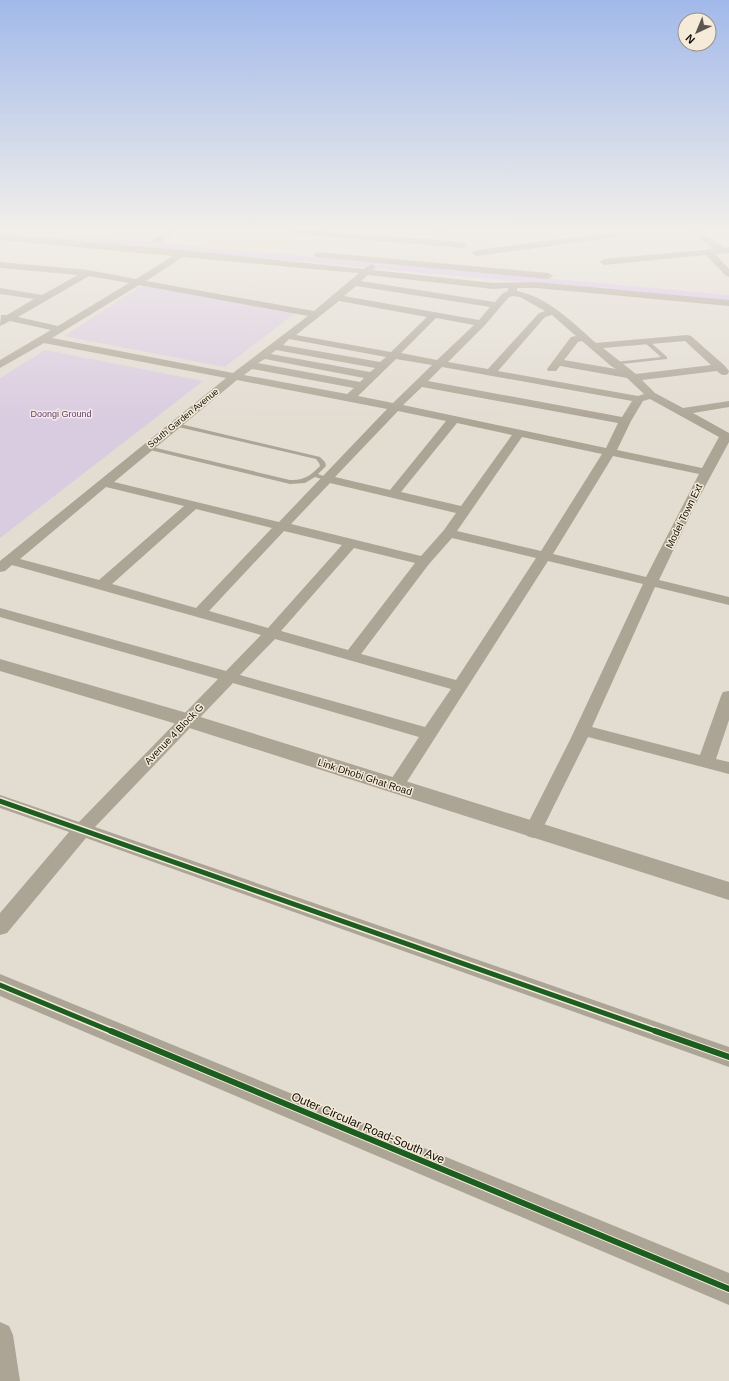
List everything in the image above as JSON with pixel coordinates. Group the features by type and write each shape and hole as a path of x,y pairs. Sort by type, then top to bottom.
{"street":[{"path":"27,295 43,298"},
{"path":"3,319 48,295"},
{"path":"0,365 115,295"},
{"path":"216,295 315,314"},
{"name":"South Garden Avenue","path":"5,564 234,377 340,295"},
{"path":"432,295 498,306"},
{"path":"200,612 284,526 396,407 498,306 506,295"},
{"name":"Model Town Ext","path":"524,295 554,312 615,364 632,376 645,397 682,412 727,437 705,472 650,583 583,730 533,831"},
{"path":"648,295 729,303"},
{"path":"337,298 481,323"},
{"path":"491,372 542,315 554,312"},
{"path":"350,398 434,315"},
{"path":"3,319 59,329"},
{"path":"287,336 542,381 645,397"},
{"path":"542,381 575,339 584,338"},
{"path":"595,346 687,338 725,370"},
{"path":"42,339 396,407 705,472"},
{"path":"274,346 383,366"},
{"path":"262,355 372,376"},
{"path":"558,362 632,376 725,370"},
{"path":"250,365 361,386"},
{"path":"420,383 625,421"},
{"path":"395,787 459,686 544,557 610,451 625,421 645,397"},
{"path":"682,412 729,404"},
{"path":"393,494 454,419"},
{"path":"352,655 424,561 449,533 520,432"},
{"path":"328,478 464,511"},
{"path":"104,483 424,561"},
{"path":"102,585 193,505"},
{"path":"449,533 729,601"},
{"name":"Avenue 4 Block G","path":"0,927 81,831 272,633 351,543"},
{"path":"5,564 102,585 459,686"},
{"path":"0,612 230,676 429,734"},
{"name":"Link Dhobi Ghat Road","path":"0,665 187,720 533,831 729,891"},
{"path":"706,762 728,699"},
{"path":"583,730 729,768"},
{"path":"0,801 81,831 729,1057"},
{"name":"Outer Circular Road-South Ave","path":"0,985 729,1288"},
{"path":"0,1335 6,1381"}],"lane":[{"path":"615,364 665,358 646,342"},
{"path":"148,448 299,483 307,480 323,466 322,462 318,458 176,425"},
{"path":"314,475 328,478"}],"green space":[{"path":"127,295 200,295 295,313 225,367 64,336"},
{"name":"Doongi Ground","path":"45,350 203,381 0,538 0,378"}],"waterway":[{"path":"701,295 729,298"}],"cycle path":[{"path":"0,801 729,1057"},
{"path":"0,985 729,1289"}]}
